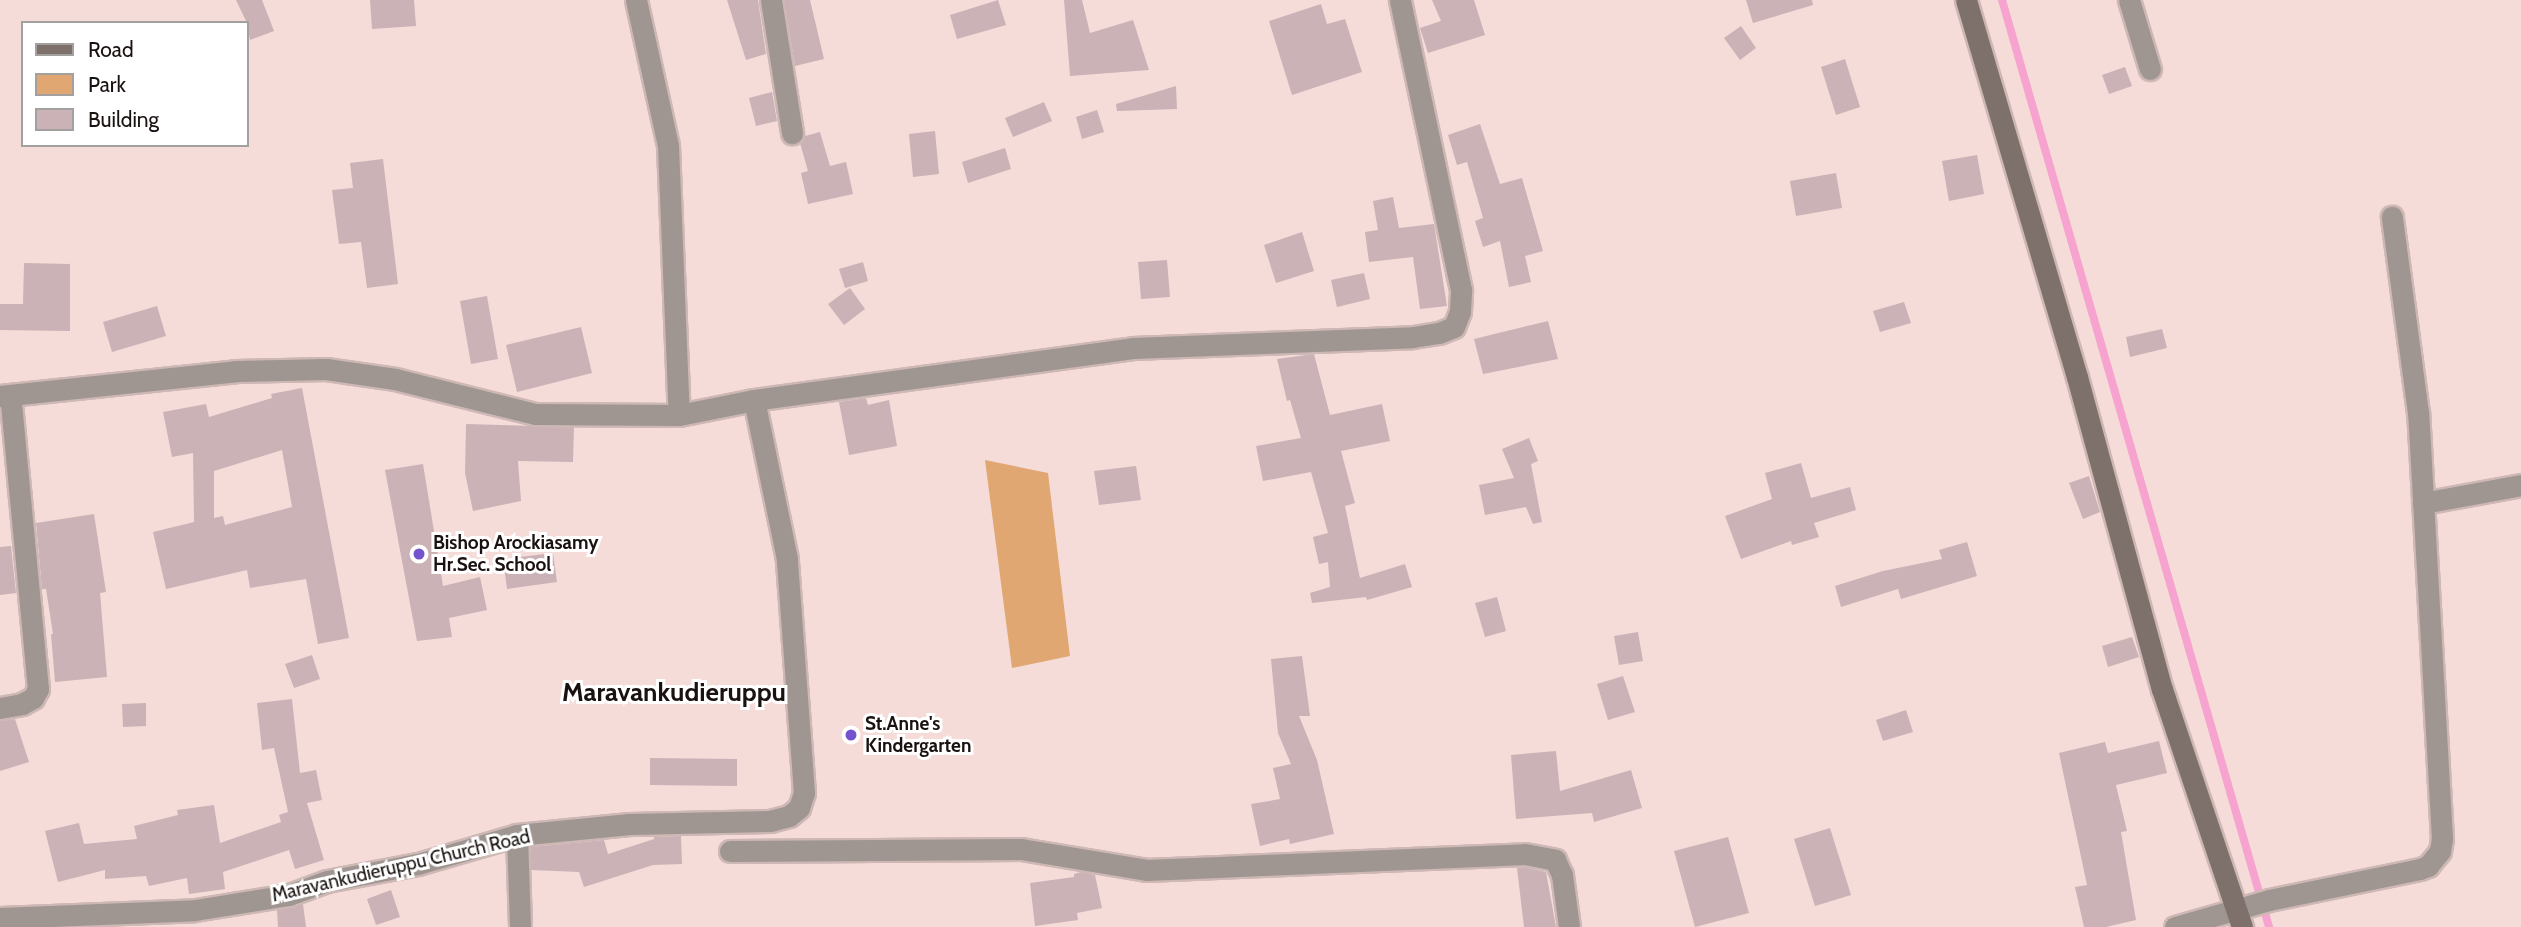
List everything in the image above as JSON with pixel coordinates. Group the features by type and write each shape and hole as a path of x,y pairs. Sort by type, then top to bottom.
{"street":[{"path":"636,0 668,146 679,415"},
{"path":"771,0 793,133"},
{"path":"0,708 22,704 33,698 38,689 5,396 236,371 326,369 395,379 535,414 679,415 754,400 1133,348 1413,337 1454,327 1460,311 1461,290 1400,0"},
{"path":"1966,0 2077,377 2162,689 2249,911"},
{"path":"2129,0 2150,69"},
{"path":"2175,927 2420,870 2428,866 2440,851 2442,839 2418,413 2392,217"},
{"name":"Maravankudieruppu Church Road","path":"0,918 195,910 289,894 327,881 418,864 517,835 629,824 769,821 789,816 799,808 804,793 787,559 754,400"},
{"path":"2423,503 2521,485"},
{"path":"517,835 520,927"},
{"path":"730,851 1021,849 1146,870 1525,854 1555,860 1563,874 1569,927"}],"green space":[{"path":"985,460 1048,473 1070,656 1012,668"}],"building":[{"path":"236,0 262,0 274,31 250,40 246,21"},
{"path":"370,0 414,0 416,26 372,29"},
{"path":"727,0 758,0 766,54 746,60"},
{"path":"784,0 810,0 824,59 795,66"},
{"path":"998,0 1006,25 957,39 950,15"},
{"path":"1064,0 1082,0 1090,33 1133,20 1149,70 1070,76"},
{"path":"1432,0 1474,0 1485,35 1428,53 1420,28 1441,21"},
{"path":"1746,0 1812,0 1813,5 1753,23"},
{"path":"1321,4 1327,24 1345,19 1362,72 1292,95 1269,21"},
{"path":"1741,26 1756,48 1740,60 1724,38"},
{"path":"1845,59 1860,107 1836,115 1821,67"},
{"path":"2125,67 2132,86 2109,94 2102,75"},
{"path":"1176,86 1177,109 1117,111 1116,104"},
{"path":"772,92 777,121 756,126 749,98"},
{"path":"1044,102 1052,121 1013,137 1005,118"},
{"path":"1097,110 1104,132 1082,139 1076,117"},
{"path":"1480,124 1500,184 1522,178 1543,251 1525,256 1531,282 1509,287 1500,241 1483,247 1475,221 1483,218 1467,162 1457,165 1448,135"},
{"path":"935,131 939,174 913,177 909,134"},
{"path":"820,132 830,166 846,162 853,194 808,204 801,173 808,171 800,143 805,136"},
{"path":"1005,148 1011,169 968,183 962,162"},
{"path":"1977,155 1984,194 1949,201 1942,161"},
{"path":"383,159 398,284 367,288 361,242 339,244 332,190 353,188 350,163"},
{"path":"1836,173 1842,208 1796,216 1790,181"},
{"path":"1393,197 1399,228 1434,224 1447,306 1420,309 1413,257 1369,262 1365,232 1378,230 1373,201"},
{"path":"1302,232 1314,271 1276,283 1264,245"},
{"path":"1167,260 1170,297 1141,299 1138,262"},
{"path":"863,262 868,281 845,288 839,269"},
{"path":"24,263 70,264 70,331 0,330 0,304 23,304"},
{"path":"1364,273 1370,299 1337,307 1331,280"},
{"path":"850,288 865,309 844,325 828,304"},
{"path":"487,296 498,359 471,364 460,301"},
{"path":"1904,302 1911,323 1880,332 1873,311"},
{"path":"157,306 166,336 112,352 103,322"},
{"path":"1548,321 1558,359 1483,374 1474,339"},
{"path":"581,327 592,373 517,392 506,345"},
{"path":"2162,329 2167,348 2130,357 2126,337"},
{"path":"1314,354 1330,415 1382,404 1390,441 1341,451 1355,503 1345,506 1360,578 1405,564 1412,587 1367,600 1366,597 1312,603 1310,593 1330,587 1328,562 1319,564 1313,537 1328,533 1311,472 1263,481 1256,446 1301,438 1290,400 1287,401 1277,359"},
{"path":"302,388 349,638 318,644 306,579 250,588 247,570 166,589 153,532 194,522 193,453 172,457 163,412 206,404 209,417 272,398 271,394","holes":["282,450 292,507 225,525 223,516 214,518 214,471"]},
{"path":"866,398 868,405 889,400 897,446 849,455 839,402"},
{"path":"466,424 574,427 573,462 518,461 521,501 473,511 465,473"},
{"path":"1529,438 1538,461 1531,464 1542,522 1533,524 1526,507 1485,515 1479,485 1514,478 1502,449"},
{"path":"1801,463 1811,498 1850,487 1856,510 1814,523 1819,537 1792,545 1791,541 1741,559 1725,516 1772,499 1765,473"},
{"name":"Bishop Arockiasamy Hr.Sec. School","path":"423,464 443,586 480,577 487,610 449,618 452,637 417,641 385,470"},
{"path":"1136,466 1141,500 1099,505 1094,471"},
{"path":"2089,476 2100,512 2083,519 2069,483"},
{"path":"94,514 106,592 100,593 107,677 55,682 53,634 46,589 42,589 36,523"},
{"path":"1967,542 1977,576 1901,599 1898,589 1841,607 1835,586 1883,571 1942,559 1939,550"},
{"path":"11,546 16,593 0,595 0,547"},
{"path":"553,553 557,582 507,589 503,559"},
{"path":"1497,597 1506,631 1485,637 1475,603"},
{"path":"1638,632 1643,661 1619,665 1614,636"},
{"path":"2132,637 2139,657 2108,667 2102,646"},
{"path":"312,655 320,679 294,688 285,664"},
{"path":"1302,656 1310,716 1299,716 1317,760 1334,834 1290,844 1289,839 1260,846 1251,804 1280,799 1273,768 1291,764 1278,733 1271,659"},
{"path":"1623,676 1635,712 1608,720 1597,684"},
{"path":"292,699 300,773 316,770 322,800 307,803 324,860 295,869 289,850 223,872 225,889 189,894 187,878 149,886 146,876 105,879 105,870 58,882 45,831 79,823 84,844 137,839 134,826 178,815 177,810 214,805 220,843 281,822 279,815 288,812 274,748 262,750 257,703"},
{"path":"146,703 146,726 123,727 122,704"},
{"path":"1906,710 1913,732 1883,741 1876,720"},
{"path":"15,719 29,762 0,771 0,721"},
{"path":"2159,741 2167,773 2116,785 2127,831 2121,832 2136,920 2106,927 2084,927 2075,887 2087,885 2059,753 2105,742 2108,753"},
{"path":"1556,751 1560,791 1631,770 1642,808 1594,822 1592,813 1516,819 1511,755"},
{"path":"650,758 737,759 737,786 650,785"},
{"path":"1830,828 1851,895 1815,906 1794,839"},
{"path":"681,836 682,864 653,865 584,887 579,872 531,870 531,847 604,840 608,854 654,837"},
{"path":"1728,837 1749,913 1695,927 1674,851"},
{"path":"1517,868 1546,872 1556,927 1524,927"},
{"path":"1081,872 1095,875 1102,908 1077,913 1078,920 1035,926 1030,883 1074,877 1074,874"},
{"path":"391,890 400,917 376,925 367,899"},
{"path":"303,904 306,927 278,927 277,910"}],"waterway":[{"path":"2002,0 2269,927"}],"place":[{"name":"Bishop Arockiasamy Hr.Sec. School","path":"419,554"},
{"name":"St.Anne's Kindergarten","path":"851,735"}],"district":[{"name":"Maravankudieruppu","path":"674,693"}]}
